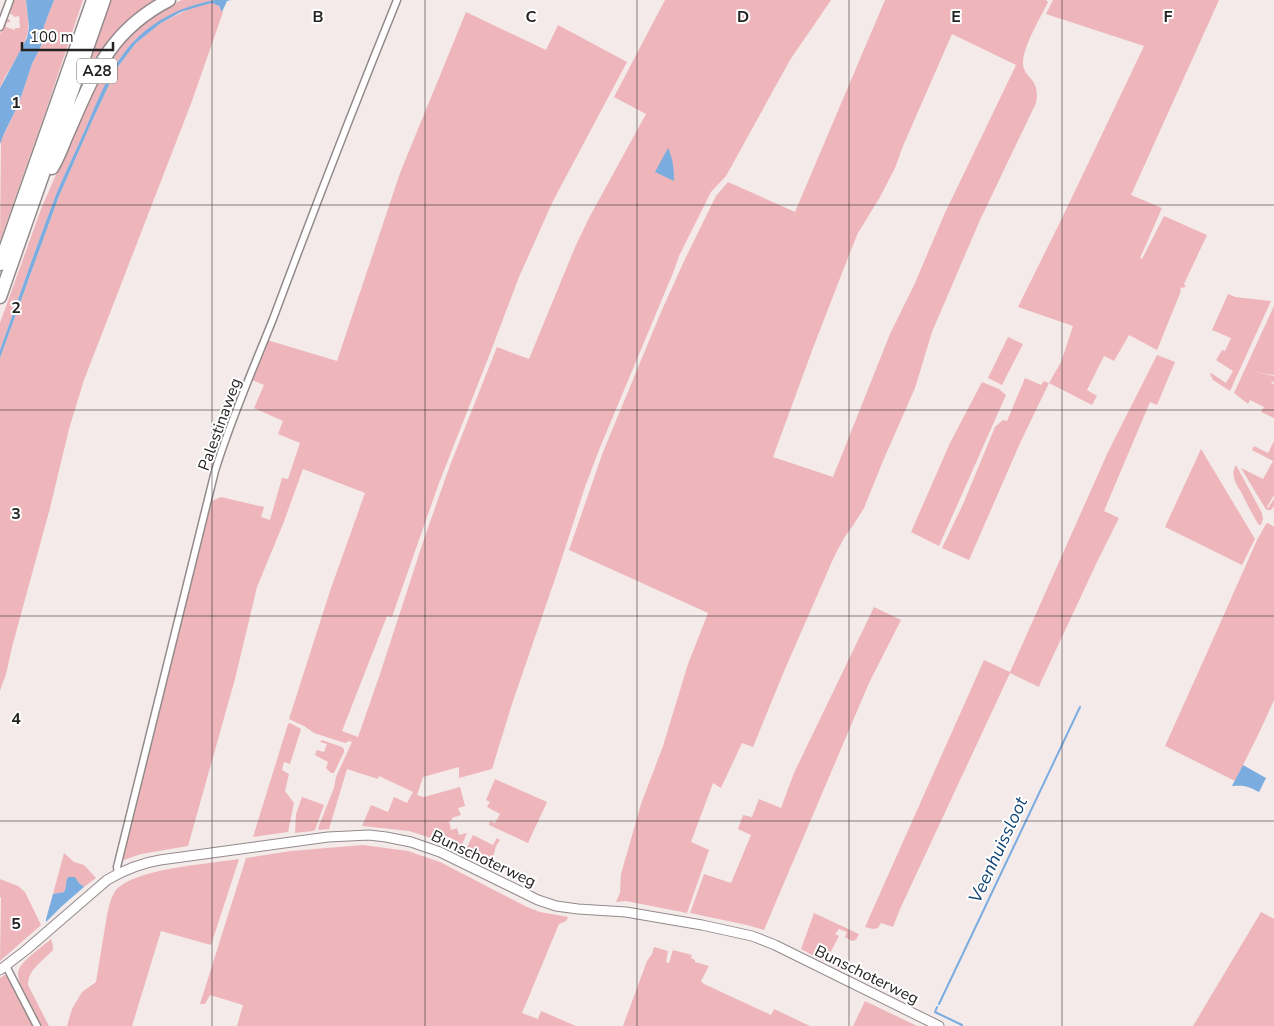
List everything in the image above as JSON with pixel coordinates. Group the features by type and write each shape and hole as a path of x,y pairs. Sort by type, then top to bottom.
{"highway":[{"name":"A28","path":"0,264 93,0"},
{"name":"A28","path":"0,296 104,0"},
{"name":"A28","path":"35,195 54,165 93,78 107,54 133,24 149,11 169,0"}],"main road":[{"name":"Bunschoterweg","path":"3,968 88,896 118,873 137,865 302,840 356,836 386,837 411,842 440,852 538,900 556,906 626,912 752,936 775,945 939,1026"}],"street":[{"path":"0,27 10,0"},
{"name":"Palestinaweg","path":"118,873 117,867 215,472 225,440 335,153 397,0"},
{"path":"3,968 38,1026"}],"shaded area":[{"path":"12,0 26,0 29,23 28,31 23,45 0,88 0,34 6,18 10,22 6,23 6,27 15,30 15,28 20,28 19,16 14,17 8,13"},
{"path":"54,0 83,0 0,241 1,141 19,103 32,64 41,46 44,26"},
{"path":"111,0 164,0 132,22 64,133"},
{"path":"182,0 215,0 178,11 156,23 136,39 120,58 103,88 57,192 0,350 0,323 41,209 97,81 111,57 137,27"},
{"path":"665,0 831,0 790,60 726,176 711,192 679,256 585,487 492,769 459,778 459,767 423,777 417,795 424,797 460,787 465,806 458,808 461,815 449,821 451,830 457,828 459,835 467,833 459,851 431,840 431,838 409,831 362,826 371,805 388,812 394,797 407,803 413,792 379,776 378,779 347,769 329,829 319,830 318,828 334,788 336,777 352,742 345,743 314,733 289,719 330,591 365,493 303,469 257,587 235,679 188,846 141,854 121,861 212,501 221,497 264,507 261,517 270,520 282,478 288,479 300,443 278,434 283,421 254,408 264,385 252,380 267,340 337,361 400,173 466,12 546,50 558,25 627,62 553,201 519,277 439,483 392,617 387,616 342,731 358,737 449,468 497,347 529,359 576,245 646,114 614,97"},
{"path":"885,0 1046,0 1048,2 1029,41 1023,64 1026,73 1036,88 1036,103 980,220 932,332 915,388 864,508 834,557 753,747 742,743 721,788 713,783 691,842 709,850 687,913 626,901 616,902 620,893 621,874 641,804 663,746 688,664 708,613 569,550 603,452 661,312 716,196 728,182 795,212","holes":["952,34 1016,65 944,215 915,283 890,334 833,477 773,457 858,233 895,168"]},
{"path":"1053,0 1219,0 1131,195 1162,208 1140,258 1142,259 1164,216 1207,235 1184,284 1186,287 1180,288 1181,291 1157,350 1129,335 1114,361 1104,356 1087,390 1097,396 1092,405 1049,383 1061,362 1073,326 1018,307 1144,46 1046,14"},
{"path":"212,3 217,4 223,12 192,101 84,380 69,429 50,508 0,691 0,358 59,196 117,68 136,43 161,23 191,8"},
{"path":"1228,294 1235,297 1271,301 1230,391 1213,380 1210,374 1226,383 1233,371 1216,360 1222,350 1225,351 1231,338 1212,330"},
{"path":"1274,306 1274,375 1254,372 1274,376 1274,382 1271,383 1274,384 1274,418 1261,412 1264,407 1250,400 1248,404 1234,393"},
{"path":"1008,337 1023,344 1002,385 988,378"},
{"path":"1157,355 1175,362 1157,405 1150,402 1104,511 1119,518 1039,687 1010,673 893,927 881,923 878,928 865,927 984,660 1010,672 1108,452"},
{"path":"1025,378 1041,385 1044,381 1049,383 1021,441 969,560 942,548 964,502 995,427 1003,420 1007,421"},
{"path":"982,382 999,389 1006,395 939,546 911,532 950,443"},
{"path":"1274,441 1274,495 1267,507 1274,499 1274,506 1271,510 1267,510 1241,468 1263,479 1273,461 1252,450 1254,446 1268,453"},
{"path":"1201,449 1255,539 1242,565 1165,527"},
{"path":"1236,465 1262,513 1261,525 1257,522 1236,482 1234,468"},
{"path":"1268,523 1274,527 1274,700 1235,781 1165,746 1257,540"},
{"path":"874,607 901,620 869,683 764,930 690,913 704,874 731,883 751,835 738,829 743,815 752,817 759,799 781,808 794,773"},
{"path":"290,723 301,729 290,764 284,762 282,770 289,774 285,791 294,803 288,832 253,837 288,724"},
{"path":"322,740 344,749 334,773 331,773 326,768 328,762 315,755 317,750 324,752 327,744 320,742"},
{"path":"495,779 547,802 528,843 489,825 490,821 495,823 500,814 487,807 490,802 486,800"},
{"path":"302,797 324,805 315,830 295,833 296,814"},
{"path":"473,835 493,845 497,838 500,840 496,846 490,868 464,853"},
{"path":"363,845 408,851 440,862 527,907 540,912 568,917 566,921 559,924 522,1013 538,1019 541,1011 576,1026 237,1026 243,1005 210,995 205,1004 200,1004 246,858 291,851"},
{"path":"64,853 74,862 84,865 96,878 84,887 77,880 68,877 64,892 53,894"},
{"path":"239,859 211,945 161,931 132,1026 67,1026 72,1009 82,992 96,982 107,915 114,892 119,887 144,875 159,871"},
{"path":"0,879 18,886 25,892 41,925 0,961 1,898"},
{"path":"1261,912 1274,919 1274,1026 1193,1026"},
{"path":"814,913 859,934 856,940 852,941 845,937 847,932 839,929 835,934 839,936 828,957 839,962 843,969 842,971 801,949"},
{"path":"51,939 53,950 30,974 28,985 49,1026 42,1026 26,998 18,974 25,961"},
{"path":"654,947 668,951 666,962 669,963 673,950 692,955 691,958 695,962 709,966 701,981 704,984 771,1015 774,1009 810,1026 623,1026"},
{"path":"6,974 33,1026 0,1026 0,978"},
{"path":"865,1001 917,1026 853,1026"}],"water":[{"path":"26,0 54,0 44,26 41,46 32,64 19,103 0,144 0,88 27,38 29,27"},
{"path":"215,0 231,0 227,1 222,12 219,6 212,3 181,12 161,23 136,43 117,68 59,196 0,358 0,350 57,192 114,67 136,39 156,23 190,6"},
{"path":"668,148 673,164 674,181 655,172"},
{"path":"1243,765 1266,778 1259,792 1246,786 1232,786"},
{"path":"68,877 75,877 84,887 46,922 53,894 64,892"}],"waterway":[{"name":"Veenhuissloot","path":"939,1004 1080,707"},
{"name":"Veenhuissloot","path":"937,1007 935,1012 962,1025"}]}
